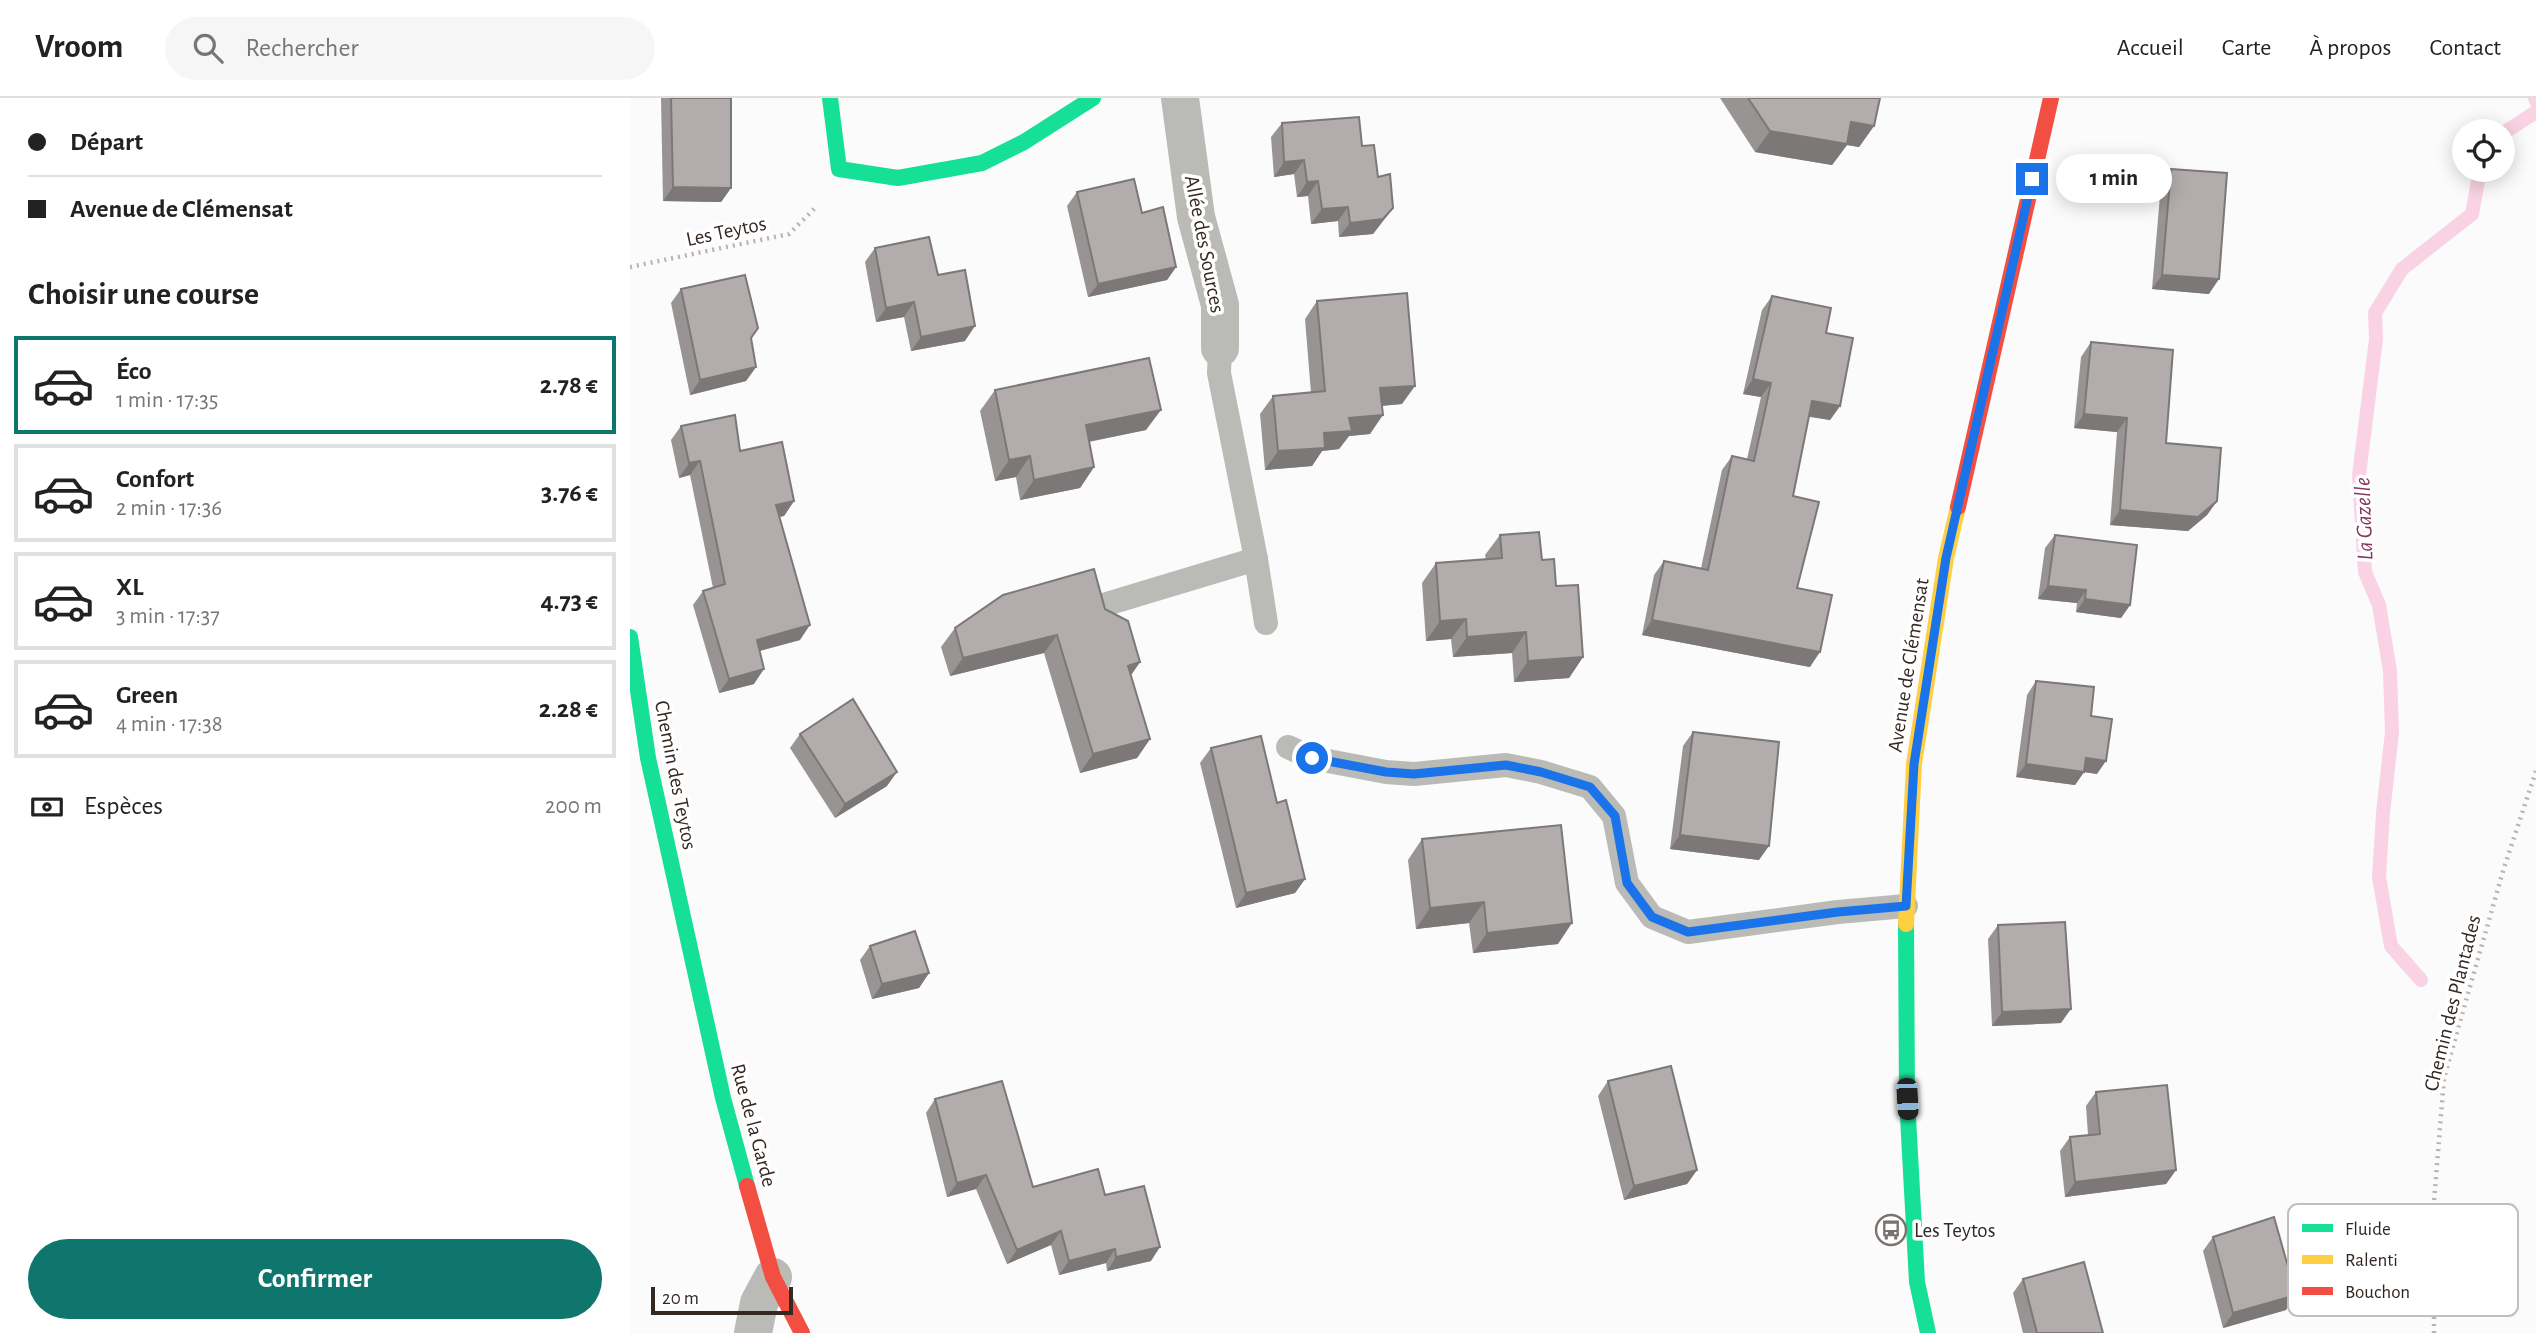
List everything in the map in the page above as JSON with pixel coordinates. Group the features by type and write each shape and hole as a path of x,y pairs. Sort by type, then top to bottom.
{"main road":[{"path":"830,98 839,169 898,178 982,163 1024,142 1093,98"},
{"name":"Avenue de Clémensat","path":"1928,1333 1916,1271 1907,1099 1906,906 1914,764 1946,558 2051,98"},
{"name":"Chemin des Teytos","path":"630,637 648,758 684,921"},
{"name":"Rue de la Garde","path":"684,921 723,1098 773,1277 802,1333"}],"street":[{"name":"Allée des Sources","path":"1180,98 1196,217 1220,305 1220,348"},
{"path":"753,1333 759,1303 773,1277"}],"lane":[{"path":"1220,348 1219,373 1266,623"},
{"path":"1100,606 1256,559"},
{"path":"1288,747 1312,758 1386,772 1414,774 1506,765 1590,787 1615,816 1627,883 1652,917 1688,932 1906,906"}],"path":[{"name":"Les Teytos","path":"630,267 789,234 820,202 839,169"},
{"name":"Chemin des Plantades","path":"2434,1204 2444,1078 2503,871 2536,771"}],"building":[{"path":"671,98 731,98 731,188 673,187"},
{"path":"1748,98 1880,98 1874,126 1851,122 1847,144 1770,131"},
{"path":"1359,117 1362,146 1374,145 1378,177 1390,174 1393,208 1383,219 1350,223 1348,207 1322,209 1318,181 1307,182 1304,160 1284,162 1282,123"},
{"path":"2171,169 2227,173 2219,279 2162,275"},
{"path":"1134,179 1142,213 1163,207 1176,267 1098,284 1077,192"},
{"path":"929,237 938,275 965,270 975,326 921,337 914,302 886,308 875,248"},
{"path":"745,275 758,328 751,338 756,367 700,380 681,289"},
{"path":"1407,293 1415,386 1380,388 1383,415 1349,418 1352,431 1324,433 1325,448 1278,451 1273,396 1325,391 1317,301"},
{"path":"1772,296 1831,308 1826,333 1853,338 1840,406 1812,401 1793,496 1819,502 1797,588 1832,595 1820,652 1652,620 1664,561 1708,570 1732,456 1754,461 1771,383 1753,379"},
{"path":"2091,342 2173,350 2166,443 2221,448 2217,501 2198,517 2120,510 2127,418 2084,414"},
{"path":"1149,358 1161,410 1086,425 1094,467 1034,480 1030,456 1009,460 995,390"},
{"path":"735,415 740,451 782,442 794,501 776,505 810,625 757,640 764,669 729,679 703,591 725,584 700,461 689,463 681,426"},
{"path":"1539,532 1542,560 1554,559 1556,586 1578,585 1583,657 1528,661 1526,632 1467,637 1466,619 1440,621 1436,563 1502,558 1500,535"},
{"path":"2055,535 2137,545 2130,605 2085,599 2086,590 2048,586"},
{"path":"1094,569 1105,609 1128,621 1140,662 1128,666 1150,739 1093,754 1057,635 963,658 955,628 1003,595"},
{"path":"2036,681 2094,687 2091,716 2112,719 2106,761 2086,758 2084,772 2026,764"},
{"path":"853,699 897,772 845,804 800,734"},
{"path":"1693,732 1779,742 1769,846 1680,835"},
{"path":"1261,736 1277,803 1286,800 1305,879 1246,893 1211,748"},
{"path":"1561,825 1572,923 1487,933 1484,902 1430,908 1422,839"},
{"path":"2065,922 2071,1009 2002,1012 1998,925"},
{"path":"915,931 929,973 882,984 870,946"},
{"path":"1671,1066 1697,1170 1634,1186 1608,1081"},
{"path":"1002,1081 1033,1187 1098,1169 1105,1195 1144,1186 1160,1247 1116,1257 1115,1249 1069,1261 1061,1231 1017,1250 986,1175 957,1183 935,1099"},
{"path":"2167,1085 2176,1170 2075,1182 2070,1137 2100,1134 2096,1092"},
{"path":"2274,1217 2288,1267 2288,1297 2233,1313 2213,1237"},
{"path":"2084,1262 2103,1333 2037,1333 2023,1279"}],"waterway":[{"name":"La Gazelle","path":"2515,126 2536,112"},
{"name":"La Gazelle","path":"2421,980 2391,946 2379,877 2392,732 2390,671 2379,605 2365,572 2359,475 2376,339 2375,313 2402,269 2472,214 2478,182"}],"traffic: fast":[{"path":"830,98 839,169 898,178 982,163 1024,142 1093,98"},
{"path":"630,637 648,758 723,1098 747,1186"},
{"path":"1906,924 1907,1099 1917,1282 1928,1333"}],"traffic: slow":[{"path":"1906,924 1914,764 1946,558 1958,507"}],"traffic: jam":[{"path":"1958,507 2051,98"},
{"path":"747,1186 773,1277 802,1333"}],"place":[{"name":"Les Teytos","path":"1891,1230"}],"route":[{"path":"1312,758 1386,772 1414,774 1506,765 1590,787 1615,816 1627,883 1652,917 1688,932 1906,906 1914,764 1946,558 2032,179"}]}
